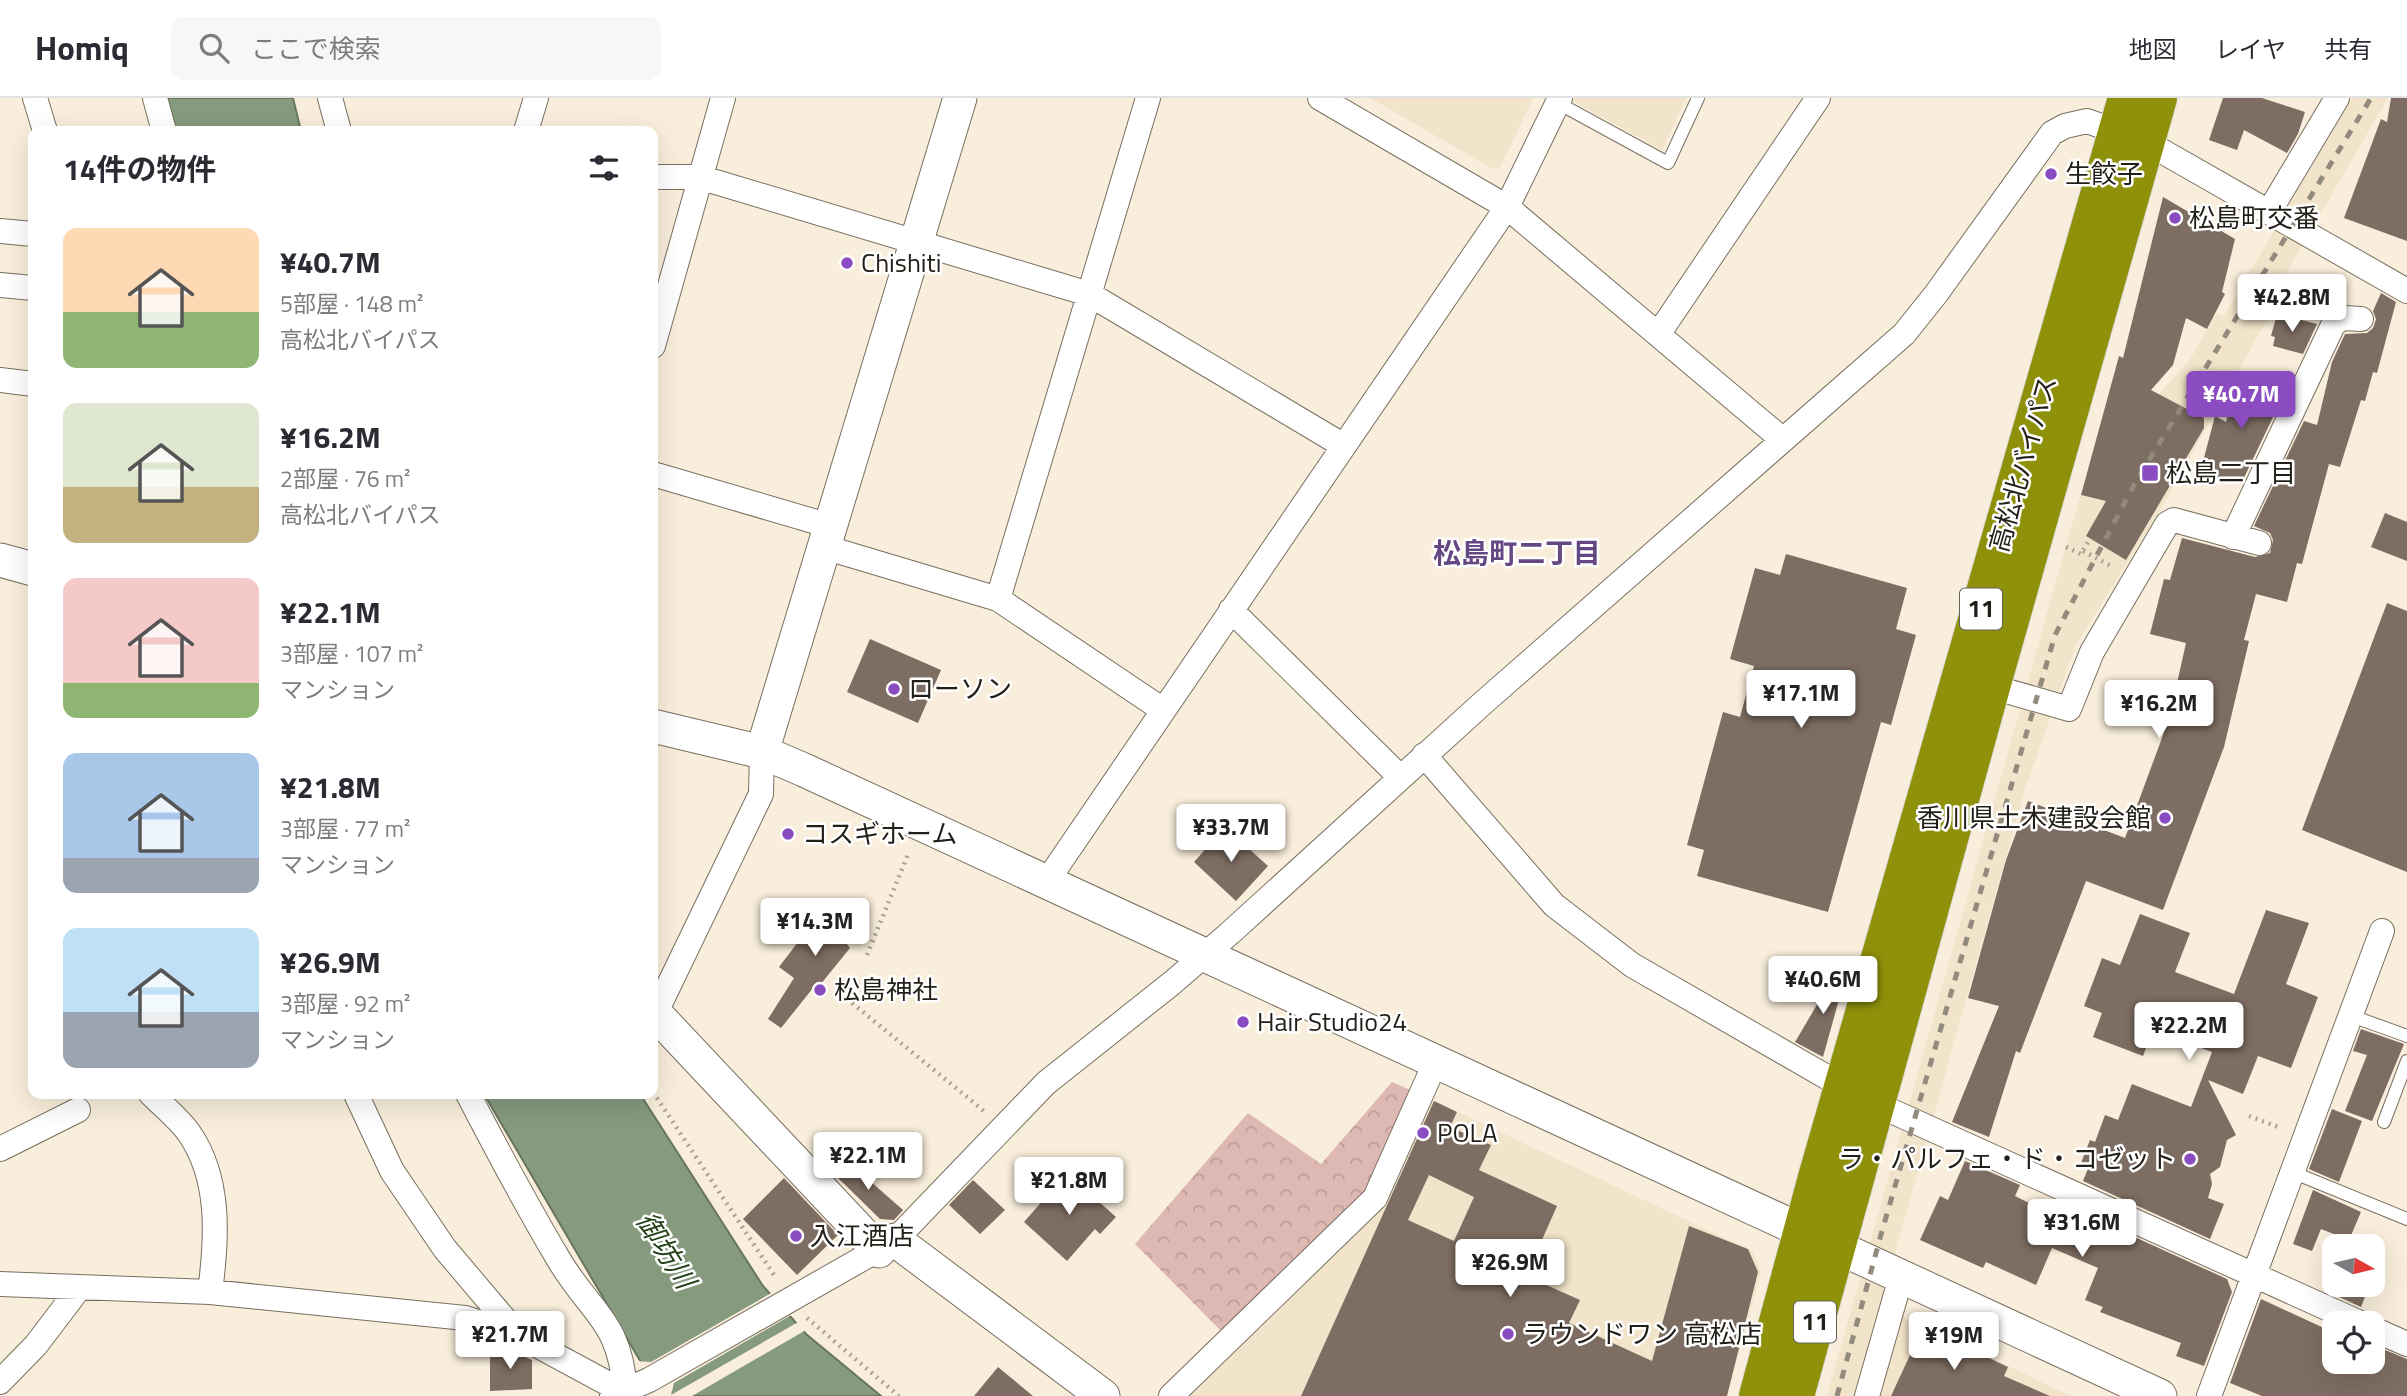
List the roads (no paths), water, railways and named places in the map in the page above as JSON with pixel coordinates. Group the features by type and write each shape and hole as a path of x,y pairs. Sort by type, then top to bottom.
{"highway":[{"name":"高松北バイパス","path":"1758,1396 1819,1240 2130,124 2158,98"},
{"name":"高松北バイパス","path":"1795,1396 1819,1240"}],"street":[{"path":"35,98 43,126"},
{"path":"155,98 163,126"},
{"path":"330,98 338,126"},
{"path":"528,126 536,98"},
{"path":"658,328 723,98"},
{"path":"658,1005 761,794 762,752 960,98"},
{"path":"998,599 1147,98"},
{"path":"1320,98 1507,207 1659,332 1783,440"},
{"path":"1659,332 1818,98"},
{"path":"2269,212 2337,98"},
{"path":"1045,884 1507,207 1559,100"},
{"path":"629,1391 887,1245 1045,1083 1203,955 1424,755 1903,334 1936,294 2052,133 2065,126 2087,121 2130,124 2269,212 2407,291"},
{"path":"658,177 699,177 1089,294 1344,446"},
{"path":"0,231 28,234"},
{"path":"0,285 28,288"},
{"path":"2233,537 2334,323 2344,318 2361,319"},
{"path":"0,380 28,383"},
{"path":"658,476 998,599 1163,710"},
{"path":"1976,682 2069,709 2092,652 2167,524 2174,520 2259,543"},
{"path":"0,560 28,568"},
{"path":"1231,610 1400,777"},
{"path":"658,727 762,752 2160,1396"},
{"path":"1424,755 1554,905 1632,965 1860,1096 2334,1311"},
{"path":"2209,1396 2382,931"},
{"path":"658,1017 887,1245 1103,1396"},
{"path":"1171,1396 1375,1198 1436,1061"},
{"path":"156,1099 189,1133 209,1177 217,1241 210,1292"},
{"path":"358,1099 392,1171 445,1249 518,1335"},
{"path":"471,1099 560,1263 614,1334 629,1391"},
{"path":"0,1149 78,1110"},
{"path":"1867,1396 1901,1277"},
{"path":"0,1284 210,1292 465,1318 518,1335 629,1391"},
{"path":"0,1382 36,1346 80,1287"},
{"path":"2385,1334 2407,1344"}],"lane":[{"path":"1559,100 1668,163 1698,98"},
{"path":"2350,1015 2407,1037"},
{"path":"2384,1122 2407,1061"},
{"path":"2292,1172 2407,1219"}],"water":[{"path":"161,98 293,98 300,126 169,126"},
{"name":"御坊川","path":"487,1099 643,1099 763,1286 806,1334 881,1396 666,1396 639,1359"}],"railway":[{"path":"1837,1396 1882,1231 2055,635 2135,483 2371,98"}],"place":[{"name":"生餃子","path":"2051,174"},
{"name":"松島町交番","path":"2175,218"},
{"name":"Chishiti","path":"847,263"},
{"name":"松島二丁目","path":"2150,473"},
{"name":"ローソン","path":"894,689"},
{"name":"香川県土木建設会館","path":"2165,818"},
{"name":"コスギホーム","path":"788,834"},
{"name":"松島神社","path":"820,990"},
{"name":"Hair Studio24","path":"1243,1022"},
{"name":"POLA","path":"1423,1133"},
{"name":"ラ・パルフェ・ド・コゼット","path":"2190,1159"},
{"name":"入江酒店","path":"796,1236"},
{"name":"ラウンドワン 高松店","path":"1508,1334"}],"district":[{"name":"松島町二丁目","path":"1517,553"}]}
